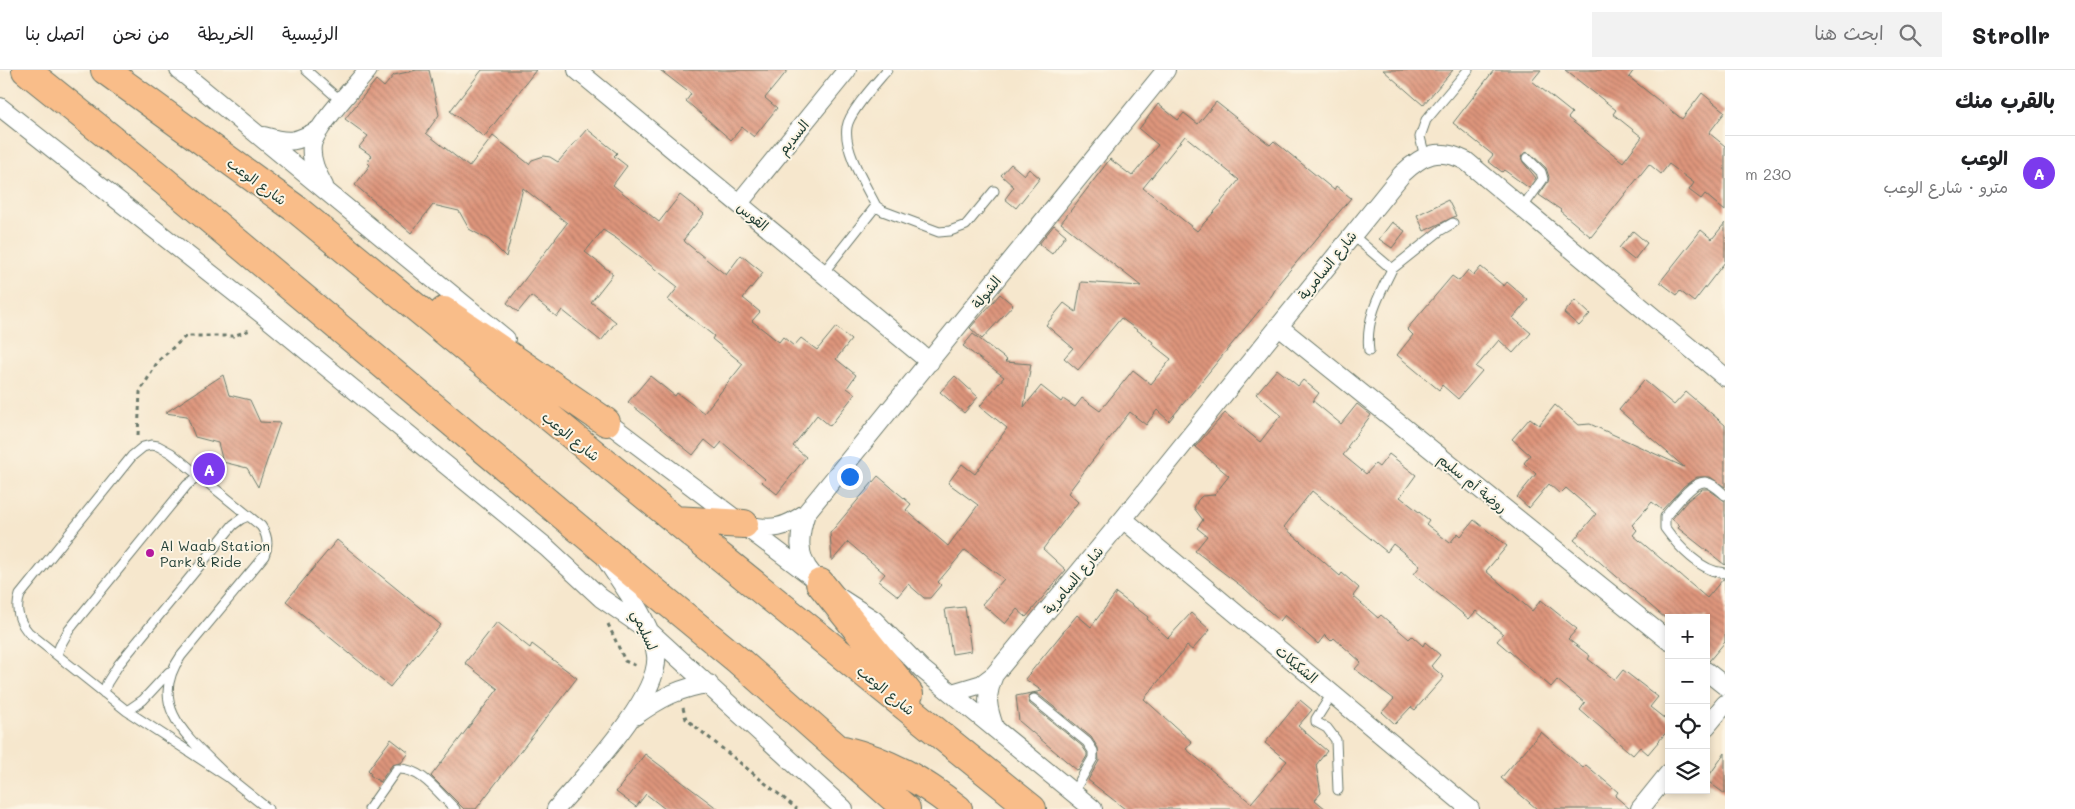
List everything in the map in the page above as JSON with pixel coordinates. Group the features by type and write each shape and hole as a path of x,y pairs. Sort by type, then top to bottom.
{"main road":[{"path":"26,70 164,180 739,661 906,809"},
{"name":"شارع الوعب","path":"105,70 296,210 1032,809"},
{"path":"296,210 606,422"},
{"path":"675,520 744,524"},
{"path":"820,583 947,739"},
{"path":"835,748 861,754 910,775 932,788 958,809"}],"street":[{"path":"326,191 312,158 312,144 320,129 368,70"},
{"name":"القوس","path":"577,70 930,362"},
{"name":"السديم","path":"739,203 847,70"},
{"name":"الشولة","path":"744,524 760,528 777,528 793,523 806,513 1166,70"},
{"path":"188,72 326,191 606,422 840,598 874,620 906,655 1093,809"},
{"path":"0,106 263,315 516,522 562,560 601,598 649,631 844,809"},
{"path":"259,134 281,142 291,142 320,129"},
{"name":"شارع السامرية","path":"952,693 982,684 994,675 1123,519 1402,174 1413,164 1425,157 1439,153 1452,154 1466,161 1725,377"},
{"name":"روضة أم سليم","path":"1278,326 1665,637"},
{"name":"الشولة","path":"806,513 800,531 800,550 807,568 820,583"},
{"name":"الشكيكات","path":"1123,519 1470,809"},
{"name":"لسليمي","path":"556,809 631,719 656,673 656,654 649,631 597,544"},
{"path":"1710,674 1725,686"},
{"name":"شارع السامرية","path":"994,675 989,689 987,706 994,729"},
{"name":"لسليمي","path":"631,719 659,699 676,691 709,684"},
{"path":"1710,722 1725,704"},
{"path":"1640,809 1665,778"}],"lane":[{"path":"306,70 342,102"},
{"path":"887,70 862,101 847,125 846,134 856,167 876,206 884,211 939,232 950,231 966,225 994,191"},
{"path":"1425,157 1420,137 1426,120 1468,70"},
{"path":"1522,208 1542,179 1541,172 1526,158"},
{"path":"823,273 876,206"},
{"path":"1369,351 1368,325 1392,269 1441,230 1453,223"},
{"path":"1352,235 1392,269"},
{"path":"127,711 144,700 172,667 264,556 268,544 265,531 248,516 165,448 150,445 137,451 20,594 17,610 23,626 104,693 127,711 228,777 268,809"},
{"path":"57,655 69,630 188,485 199,476"},
{"path":"1725,495 1715,486 1705,482 1697,484 1665,518 1665,528 1684,550 1694,559 1712,569 1725,573"},
{"path":"104,693 110,678 119,664 233,525 241,518 248,516"},
{"path":"172,667 168,680 167,694 175,720 183,732 228,777"},
{"path":"1332,694 1316,722 1327,728 1336,740 1338,790"},
{"path":"1034,699 1087,742 1093,751 1093,758 1073,793"},
{"path":"369,809 397,769 406,768 426,781 454,809"}],"path":[{"path":"137,451 140,392 158,361 186,336 233,336 250,330"},
{"path":"676,691 684,702 683,711 686,719 797,809"}],"building":[{"path":"417,70 429,70 439,115 426,133 469,167 493,136 529,164 532,160 544,156 558,162 587,129 617,153 614,156 627,166 613,185 659,222 680,195 704,214 684,239 685,242 726,275 741,255 763,273 743,298 760,312 752,321 779,342 783,337 794,346 801,338 817,350 836,327 851,340 836,359 856,375 847,388 855,394 830,426 817,415 793,446 806,457 777,494 762,482 765,479 722,442 716,449 705,440 693,455 628,402 650,376 675,396 677,393 704,413 743,364 712,339 714,336 668,300 678,287 617,239 603,230 585,252 613,274 591,302 616,322 601,341 562,310 557,317 531,296 518,312 507,303 567,223 523,188 506,257 489,240 469,229 459,211 433,205 411,233 355,185 370,165 367,162 372,156 359,147 368,136 345,119 376,80 384,87 394,75"},
{"path":"482,70 536,70 484,137 450,111"},
{"path":"660,70 788,70 765,98 777,108 754,137 742,127 731,140 686,101 691,94"},
{"path":"1383,70 1453,70 1423,105"},
{"path":"1494,70 1541,70 1532,81 1572,113 1568,118 1623,162 1642,137 1613,114 1616,110 1565,70 1634,70 1629,77 1682,119 1702,93 1725,112 1709,133 1725,146 1725,211 1705,194 1701,199 1689,190 1694,183 1669,164 1661,174 1649,164 1591,237 1561,210 1539,195 1548,182 1549,177 1546,168 1531,154 1525,152 1521,157 1536,178 1529,188 1488,161 1493,155 1453,123"},
{"path":"1216,102 1270,145 1274,141 1334,190 1336,186 1351,198 1279,283 1272,295 1169,421 1157,410 1146,425 1130,412 1089,465 1068,493 1078,502 1043,549 1066,570 1026,617 1017,609 1005,624 982,604 1004,579 965,550 938,582 941,585 930,598 924,598 908,584 898,596 879,581 885,574 848,542 832,561 830,533 878,476 911,504 906,510 948,546 978,505 948,483 962,464 975,474 1007,428 980,406 1004,377 963,346 973,334 1007,360 1005,362 1031,364 1024,407 1041,386 1061,402 1063,399 1075,407 1082,398 1100,411 1133,370 1151,384 1171,359 1152,344 1153,342 1121,318 1078,370 1064,358 1073,348 1046,325 1064,303 1076,312 1081,282 1141,286 1061,223 1110,159 1132,176 1158,145 1139,129 1158,104 1178,120 1184,113 1198,124","holes":["1185,136 1239,180 1197,231 1143,188"]},
{"path":"1011,164 1024,175 1029,169 1040,178 1016,208 1005,199 1014,187 1001,175"},
{"path":"1448,200 1456,216 1424,231 1417,215"},
{"path":"1392,222 1405,231 1392,248 1379,239"},
{"path":"1725,223 1725,262 1694,302 1680,291 1677,295 1660,282 1701,230 1712,239"},
{"path":"1054,225 1066,235 1052,254 1039,244"},
{"path":"1633,231 1647,243 1634,260 1619,248"},
{"path":"1481,267 1504,286 1507,282 1528,300 1513,318 1531,333 1513,353 1499,340 1476,367 1482,371 1458,399 1442,385 1439,390 1397,355 1413,335 1407,329 1452,276 1459,281 1468,270 1474,275"},
{"path":"1000,294 1013,305 982,339 970,328"},
{"path":"1575,300 1590,314 1579,326 1564,313"},
{"path":"1277,369 1298,386 1303,380 1319,393 1313,401 1341,424 1357,404 1371,415 1343,455 1366,474 1375,464 1379,467 1389,454 1416,475 1400,497 1429,520 1426,524 1450,543 1458,533 1461,536 1474,520 1507,546 1486,571 1532,611 1541,600 1577,629 1568,639 1590,656 1588,659 1615,680 1623,670 1658,697 1650,707 1665,719 1665,734 1648,754 1640,747 1633,755 1580,710 1585,703 1557,680 1551,687 1497,641 1503,634 1476,611 1469,619 1414,574 1420,566 1393,544 1387,552 1312,491 1284,527 1340,576 1342,573 1359,588 1353,596 1378,618 1381,615 1409,639 1412,636 1423,646 1425,642 1440,655 1431,666 1444,677 1415,710 1411,707 1395,724 1382,712 1394,699 1355,669 1361,662 1334,638 1331,641 1325,635 1318,644 1285,615 1280,621 1245,589 1195,551 1207,536 1197,528 1203,520 1194,508 1202,496 1214,495 1229,476 1195,447 1225,413 1260,442 1281,415 1256,394"},
{"path":"223,375 229,395 250,400 260,422 280,423 258,487 247,468 223,462 218,443 195,437 187,416 165,413"},
{"path":"955,376 978,397 964,413 940,392"},
{"path":"1644,380 1674,405 1686,392 1725,425 1725,487 1710,477 1697,477 1684,486 1662,510 1652,502 1632,525 1637,530 1633,535 1707,598 1725,579 1725,642 1710,660 1710,614 1665,614 1665,618 1574,540 1596,514 1566,488 1560,494 1549,484 1529,508 1517,497 1536,474 1524,463 1530,455 1512,439 1530,418 1539,425 1555,405 1578,425 1590,424 1684,467 1619,410"},
{"path":"1702,489 1708,489 1725,501 1725,565 1678,528 1680,526 1672,519 1688,500"},
{"path":"337,540 441,625 390,687 286,601"},
{"path":"1116,593 1148,617 1147,619 1168,638 1191,613 1210,630 1192,650 1187,646 1144,699 1192,742 1186,749 1251,803 1287,761 1265,743 1300,700 1312,710 1298,726 1327,751 1316,765 1321,793 1315,800 1326,809 1125,809 1088,780 1099,761 1098,748 1091,737 1038,694 1032,693 1042,691 1025,679 1077,615 1091,627"},
{"path":"965,607 971,651 952,654 945,609"},
{"path":"497,622 530,648 532,644 577,678 476,809 464,809 431,776 498,689 465,663"},
{"path":"1032,693 1028,698 1030,704 1082,746 1087,753 1078,771 1019,721 1016,696"},
{"path":"1541,732 1583,768 1586,765 1618,792 1615,796 1630,809 1537,809 1501,778"},
{"path":"391,739 409,753 401,763 392,765 380,782 370,775 371,773 368,770"},
{"path":"1725,753 1725,794 1710,783 1710,774"},
{"path":"645,754 718,809 665,809 646,794 636,807 616,792"}],"place":[{"name":"الوعب","path":"209,469"},
{"name":"Al Waab Station Park & Ride","path":"150,553"}]}
